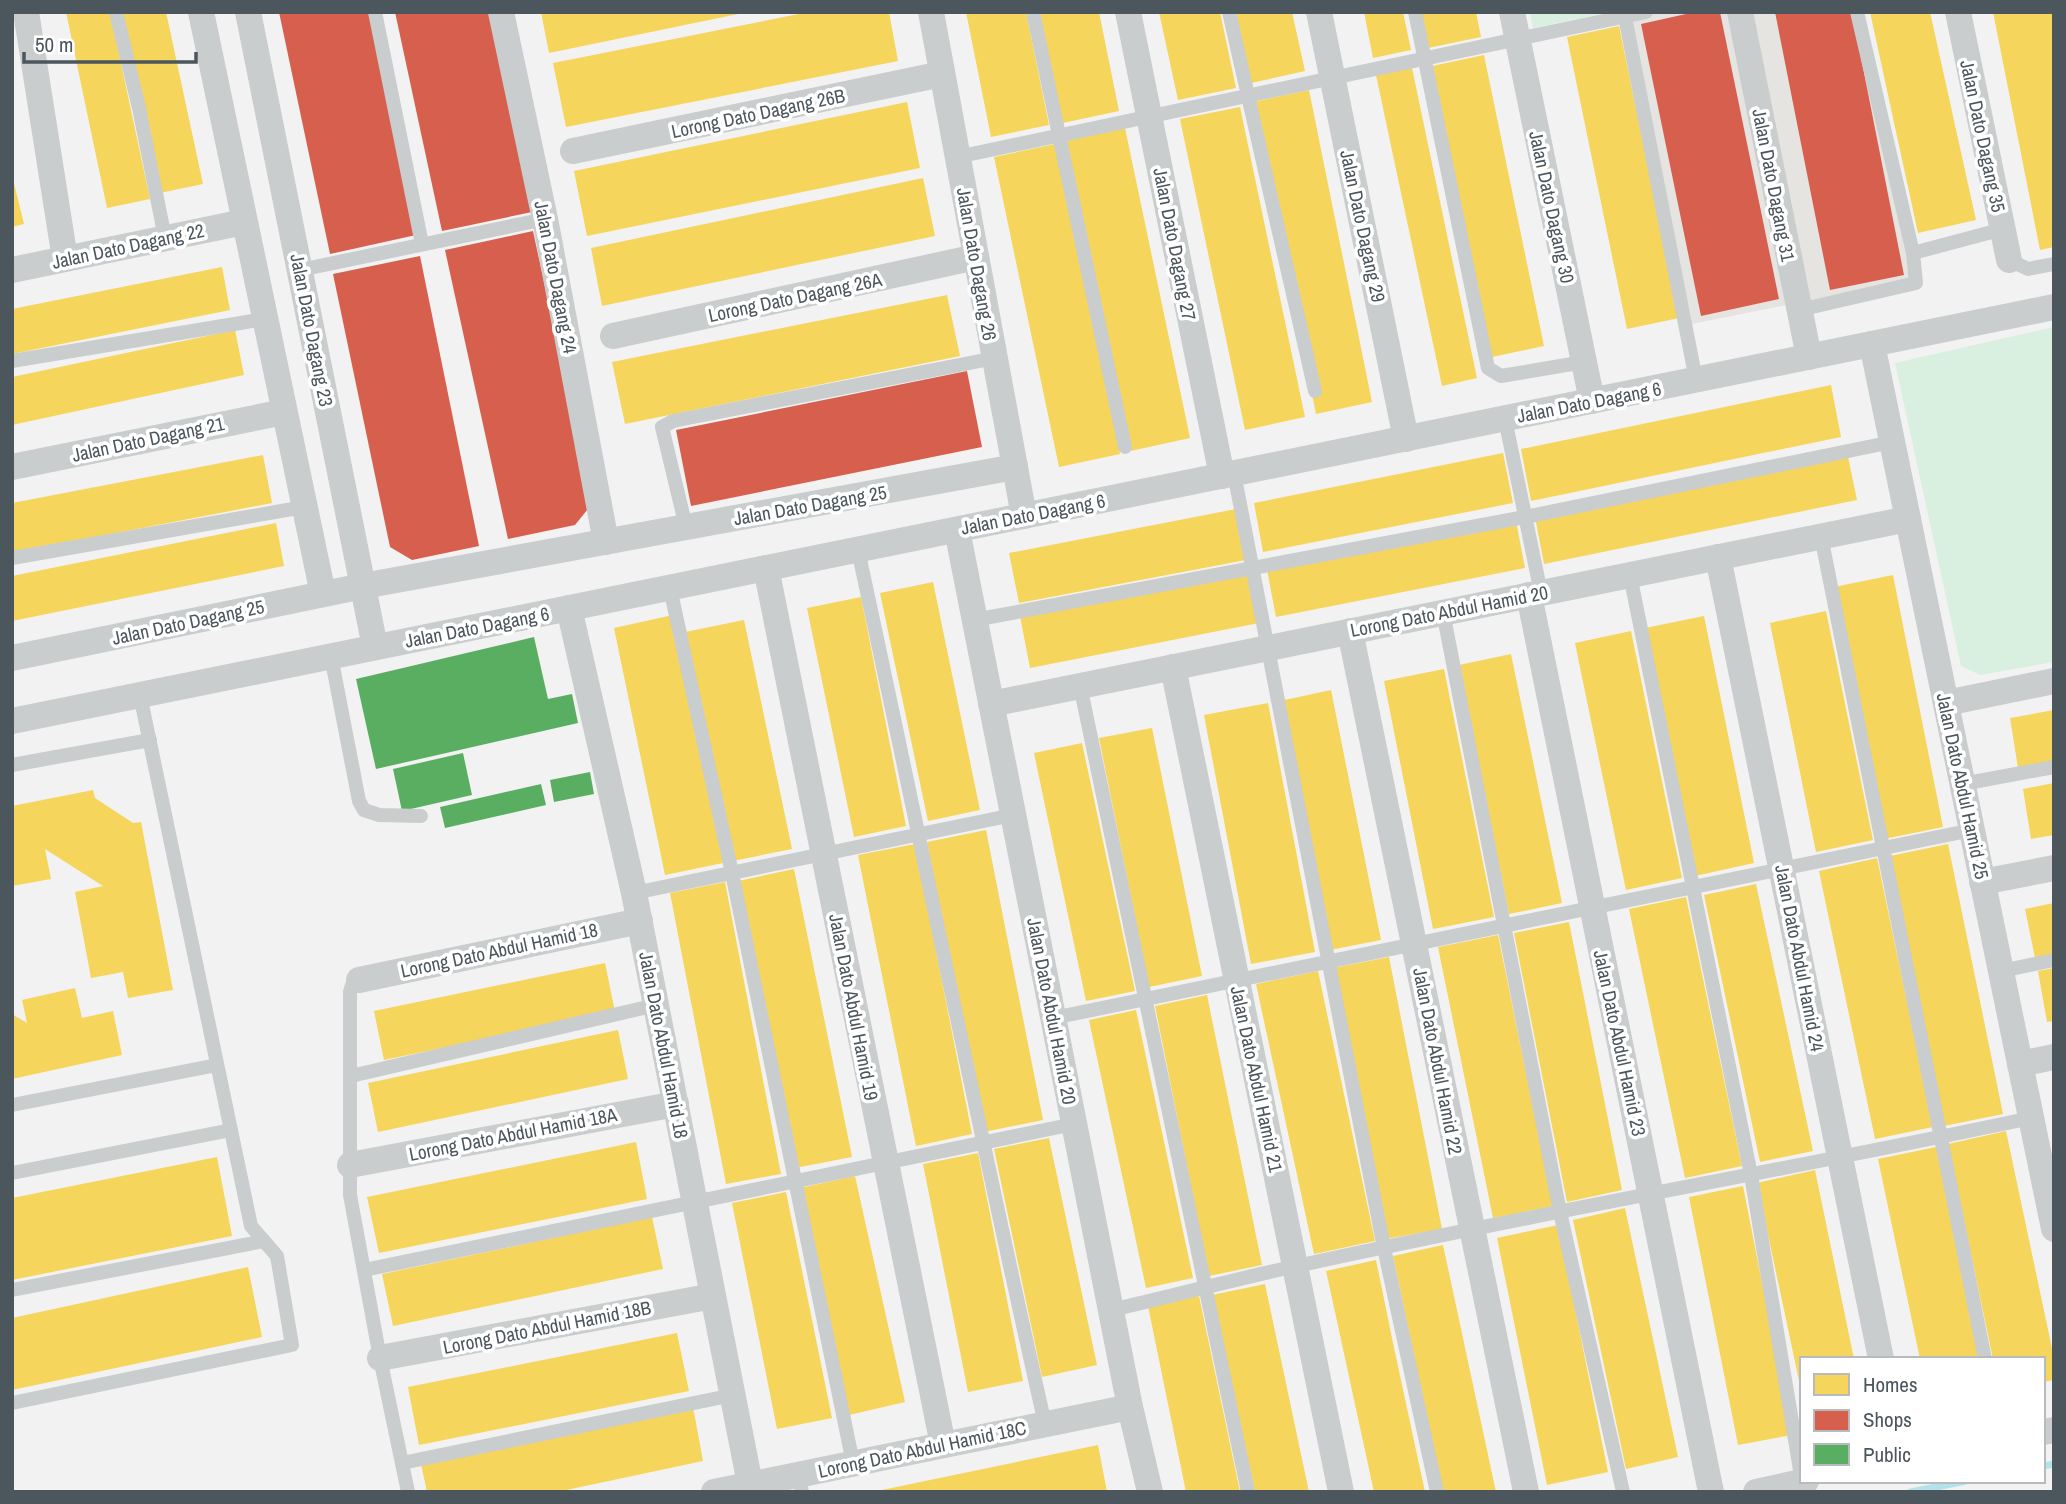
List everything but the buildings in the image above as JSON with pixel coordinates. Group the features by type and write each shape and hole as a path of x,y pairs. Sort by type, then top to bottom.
{"street":[{"path":"26,12 65,259"},
{"path":"201,12 323,594"},
{"name":"Jalan Dato Dagang 23","path":"248,12 375,647"},
{"name":"Jalan Dato Dagang 24","path":"501,12 545,219 606,542"},
{"name":"Jalan Dato Dagang 26","path":"931,12 1024,516"},
{"name":"Jalan Dato Dagang 27","path":"1128,12 1228,475"},
{"name":"Jalan Dato Dagang 29","path":"1319,12 1406,439"},
{"name":"Jalan Dato Dagang 30","path":"1512,12 1592,401"},
{"name":"Jalan Dato Dagang 31","path":"1740,12 1808,357"},
{"name":"Jalan Dato Dagang 35","path":"1958,12 2009,260"},
{"name":"Lorong Dato Dagang 26B","path":"573,151 942,75"},
{"name":"Jalan Dato Dagang 22","path":"12,270 244,222"},
{"name":"Lorong Dato Dagang 26A","path":"613,336 976,257"},
{"name":"Jalan Dato Dagang 6","path":"12,721 2054,307"},
{"name":"Jalan Dato Abdul Hamid 25","path":"1872,344 2031,1118 2046,1156 2054,1228"},
{"name":"Jalan Dato Dagang 21","path":"12,467 284,412"},
{"name":"Jalan Dato Dagang 25","path":"12,659 363,586 1014,467"},
{"name":"Lorong Dato Abdul Hamid 20","path":"991,704 1908,519"},
{"name":"Jalan Dato Abdul Hamid 20","path":"957,530 1130,1407 1150,1492"},
{"name":"Jalan Dato Abdul Hamid 24","path":"1718,557 1881,1357"},
{"name":"Jalan Dato Abdul Hamid 19","path":"766,568 943,1445"},
{"name":"Jalan Dato Abdul Hamid 23","path":"1535,594 1593,908 1712,1492"},
{"name":"Jalan Dato Abdul Hamid 18","path":"569,608 640,921 750,1484"},
{"name":"Jalan Dato Abdul Hamid 22","path":"1350,631 1525,1492"},
{"name":"Jalan Dato Abdul Hamid 21","path":"1173,667 1341,1492"},
{"path":"1946,703 2054,681"},
{"path":"1982,882 2054,868"},
{"name":"Lorong Dato Abdul Hamid 18","path":"359,979 640,921"},
{"path":"2020,1065 2054,1057"},
{"name":"Lorong Dato Abdul Hamid 18A","path":"351,1165 676,1104"},
{"name":"Lorong Dato Abdul Hamid 18B","path":"380,1358 713,1296"},
{"name":"Lorong Dato Abdul Hamid 18C","path":"714,1492 750,1484 800,1483 853,1463 1130,1407"},
{"path":"1756,1492 1800,1483"}],"lane":[{"path":"116,12 139,108 165,238"},
{"path":"375,12 422,244"},
{"path":"1033,12 1125,447"},
{"path":"1229,12 1315,391"},
{"path":"1415,12 1488,368 1501,376 1584,362"},
{"path":"957,157 1646,12"},
{"path":"1799,310 1916,283 1913,253 1857,12"},
{"path":"1625,17 1696,380"},
{"path":"300,270 545,219"},
{"path":"1913,253 2003,229"},
{"path":"2009,260 2028,269 2054,264"},
{"path":"12,361 264,319"},
{"path":"686,527 662,427 673,421 995,359"},
{"path":"1505,419 1525,517 1535,594"},
{"path":"974,620 1525,517 1892,442"},
{"path":"1228,475 1252,568 1384,1248 1437,1492"},
{"path":"12,558 304,507"},
{"path":"1821,536 1985,1357"},
{"path":"858,550 981,1143 1045,1424"},
{"path":"1630,575 1751,1175 1800,1459"},
{"path":"670,588 732,873 853,1463"},
{"path":"1443,612 1560,1212 1623,1492"},
{"path":"331,656 363,810 379,815 421,816"},
{"path":"1080,685 1248,1492"},
{"path":"12,1403 292,1345 277,1256 251,1226 140,695"},
{"path":"12,765 150,740"},
{"path":"1962,784 2054,766"},
{"path":"634,893 1013,815"},
{"path":"1053,1018 1972,830"},
{"path":"2001,971 2054,960"},
{"path":"359,979 352,985 350,992 350,1195 408,1492"},
{"path":"351,1076 656,1005"},
{"path":"12,1105 217,1065"},
{"path":"1111,1310 1295,1266 1472,1229 2031,1118"},
{"path":"364,1270 1074,1124"},
{"path":"12,1173 230,1130"},
{"path":"12,1290 264,1241"},
{"path":"402,1463 733,1395"}],"shaded area":[{"path":"1630,12 1853,12 1908,250 1911,280 1692,324"}],"green space":[{"path":"1530,12 1611,12 1533,28"},
{"path":"2054,327 2054,662 1980,675 1961,666 1895,363"}],"waterway":[{"path":"2045,1466 2054,1464"},
{"path":"1911,1492 1956,1483"}]}
